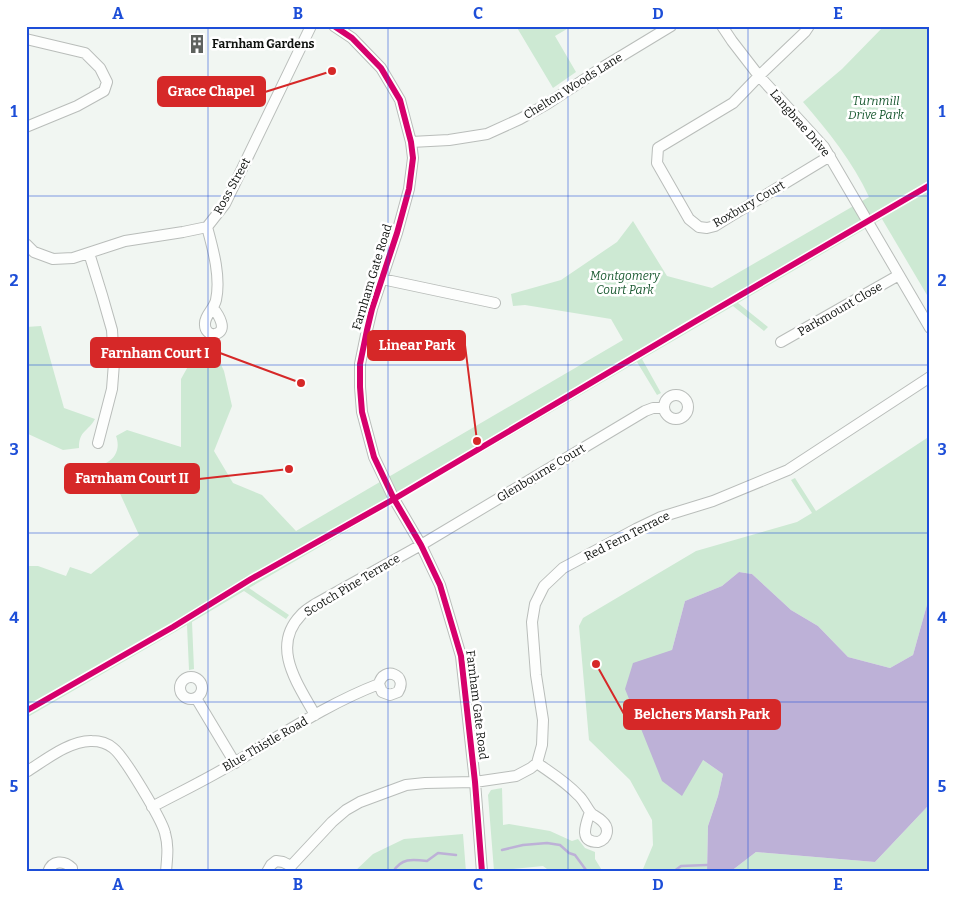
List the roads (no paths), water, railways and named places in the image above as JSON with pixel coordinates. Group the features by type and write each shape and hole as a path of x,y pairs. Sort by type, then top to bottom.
{"street":[{"name":"Ross Street","path":"26,244 34,252 53,259 73,258 125,241 207,227 225,204 242,172 312,26"},
{"name":"Farnham Gate Road","path":"334,26 352,38 382,68 400,100 411,142 413,158 409,189 370,316 360,364 362,412 374,458 394,499 421,544 440,585 461,656 475,782 482,872"},
{"name":"Chelton Woods Lane","path":"411,142 449,140 487,134 520,120 671,26"},
{"name":"Langbrae Drive","path":"722,26 759,76 824,147 930,328"},
{"path":"759,76 809,26"},
{"path":"26,39 85,53 100,68 108,82 104,91 77,106 26,127"},
{"name":"Roxbury Court","path":"759,76 733,103 658,148 657,163 689,219 698,227 707,228 715,226 830,156"},
{"path":"207,227 215,257 217,289 214,308"},
{"path":"89,253 112,330 114,363 112,389 98,443"},
{"name":"Parkmount Close","path":"781,342 899,275"},
{"path":"382,280 495,303"},
{"name":"Red Fern Terrace","path":"537,763 542,745 543,720 536,675 532,622 535,604 544,586 564,568 661,517 713,501 788,470 930,377"},
{"name":"Glenbourne Court","path":"421,544 645,411 654,408 664,408"},
{"name":"Scotch Pine Terrace","path":"316,715 290,667 286,644 294,622 302,613 317,603 421,544"},
{"name":"Blue Thistle Road","path":"152,807 235,763 316,715 379,684"},
{"path":"196,698 235,763"},
{"path":"26,772 78,743 90,740 104,742 114,749 124,760 165,831 168,847 166,872"},
{"path":"267,872 271,864 276,861 283,862 290,869 332,822 346,810 360,802 406,785 425,782 475,782 516,776 537,763 566,783 580,796 590,812"},
{"path":"48,872 50,866 56,862 68,864 72,868 72,872"}],"waterway":[{"path":"502,850 523,845 547,843 560,845 569,853 575,855 586,872"},
{"path":"393,872 396,867 407,860 427,861 438,853 456,855"},
{"path":"673,872 681,866 707,865"}],"place":[{"name":"Farnham Gardens","path":"197,44"},
{"name":"Grace Chapel","path":"332,71"},
{"name":"Farnham Court I","path":"301,383"},
{"name":"Linear Park","path":"477,441"},
{"name":"Farnham Court II","path":"289,469"},
{"name":"Belchers Marsh Park","path":"596,664"}],"park label":[{"name":"Turnmill Drive Park","path":"876,108"},
{"name":"Montgomery Court Park","path":"625,283"}]}
